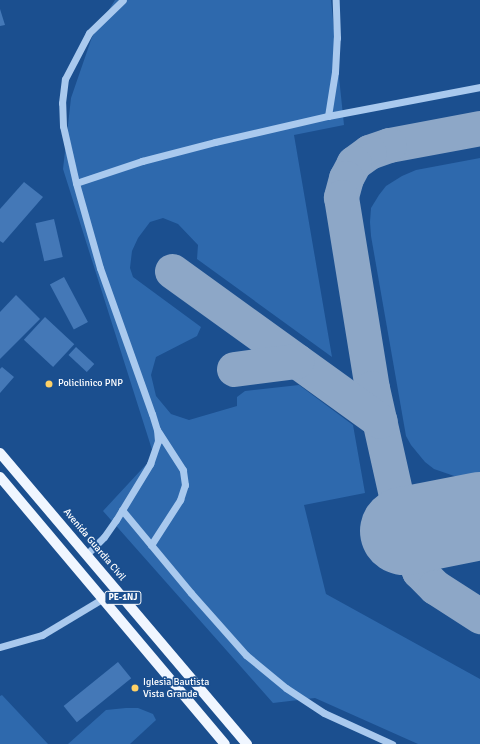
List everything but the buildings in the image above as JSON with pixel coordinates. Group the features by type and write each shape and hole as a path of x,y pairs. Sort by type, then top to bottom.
{"main road":[{"name":"Avenida Guardia Civil","path":"0,452 247,744"},
{"path":"1,478 13,468"},
{"name":"PE-1NJ","path":"1,478 225,744"},
{"path":"188,700 201,690"}],"street":[{"path":"123,0 89,33 65,79 62,103 63,126 76,183 100,268 157,430 183,470 186,485 180,500 151,545"},
{"path":"328,116 335,72 337,38 336,0"},
{"path":"76,183 142,161 328,116 480,87"},
{"path":"86,555 104,538 150,464 158,441 157,430"},
{"path":"122,510 246,655 275,679 324,713 392,744"},
{"path":"0,647 42,635 102,599"}],"shaded area":[{"path":"115,0 331,0 344,125 294,135 332,357 197,259 198,245 178,224 163,218 150,222 138,238 132,251 130,268 133,277 201,327 197,336 156,357 151,375 156,396 171,414 189,420 237,406 237,397 245,391 299,385 353,425 365,493 304,505 326,594 480,679 480,744 418,744 315,698 273,703 103,511 154,456 63,169 71,98 92,37"},
{"path":"480,158 480,474 460,478 434,469 425,462 411,445 406,436 371,236 370,222 371,208 379,195 386,186 402,176 416,170"},
{"path":"2,695 48,744 0,744 0,696"},
{"path":"138,708 153,714 156,720 130,744 68,744 106,710"}],"taxiway":[{"path":"480,128 389,145 369,152 354,163 346,178 341,197 372,388 404,531 419,571 435,587 480,616"},
{"path":"172,271 380,421"},
{"path":"234,369 296,361"}],"runway":[{"path":"404,531 480,516"}],"place":[{"name":"Policlinico PNP","path":"49,384"},
{"name":"Iglesia Bautista Vista Grande","path":"135,688"}]}
